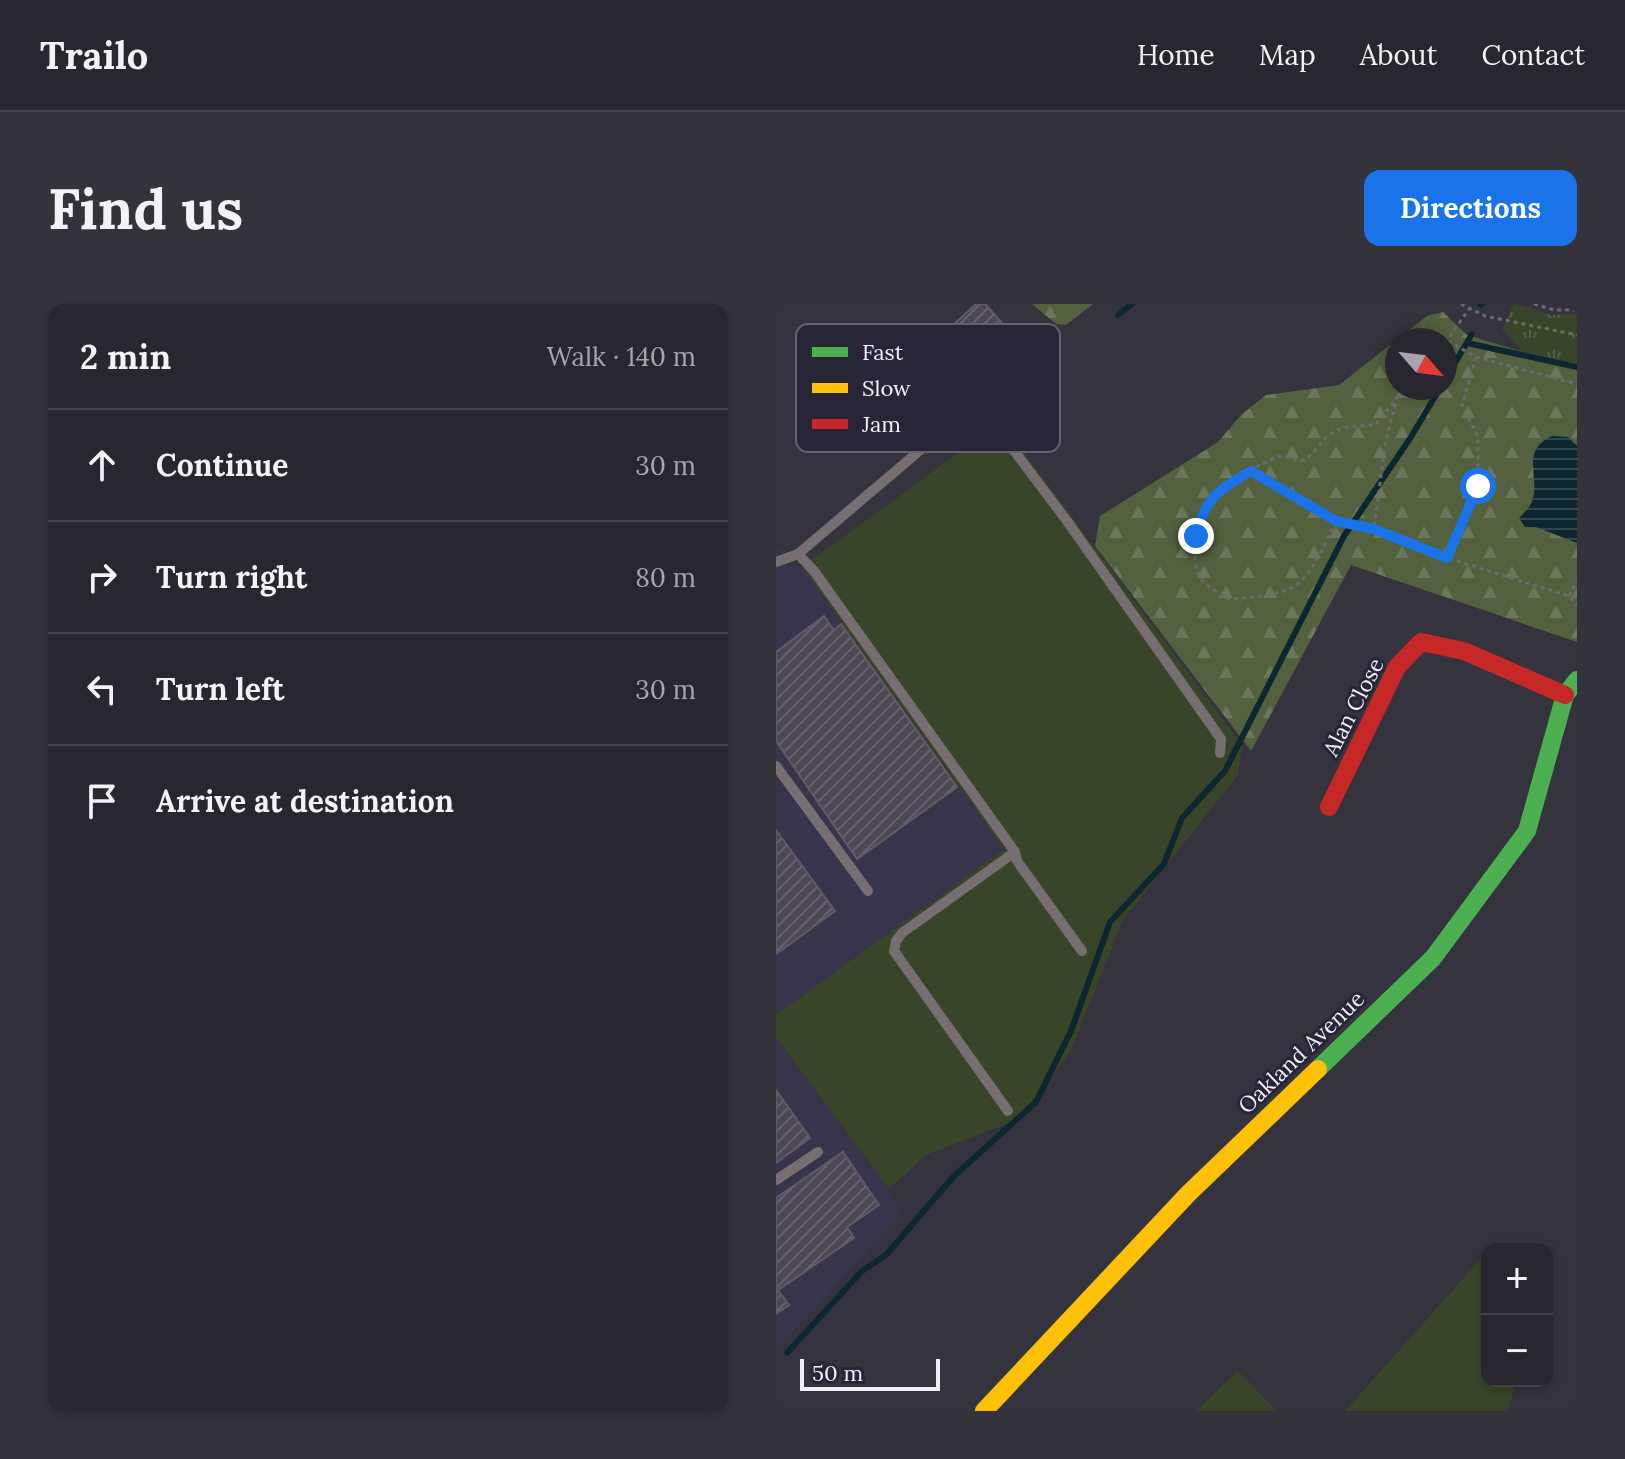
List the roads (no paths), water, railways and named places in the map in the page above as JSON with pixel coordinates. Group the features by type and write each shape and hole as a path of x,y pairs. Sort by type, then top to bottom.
{"street":[{"name":"Alan Close","path":"1329,807 1397,667 1421,642 1464,651 1565,695"},
{"name":"Oakland Avenue","path":"984,1411 1188,1194 1433,958 1527,831 1565,695 1577,680"}],"lane":[{"path":"776,562 798,554 918,452"},
{"path":"1015,452 1221,739 1220,753"},
{"path":"798,554 814,571 1082,951"},
{"path":"776,766 868,891"},
{"path":"1008,1111 894,951 902,933 1015,852"},
{"path":"776,1180 818,1152"}],"water":[{"path":"1552,436 1568,437 1577,446 1577,543 1536,527 1525,527 1519,518 1532,502 1536,449"}],"waterway":[{"path":"1118,315 1132,304"},
{"path":"1457,360 1472,334"},
{"path":"1467,343 1577,367"},
{"path":"787,1353 862,1271 886,1255 953,1177 1036,1102 1071,1031 1110,922 1164,864 1182,818 1225,771 1344,536 1433,400"}]}
